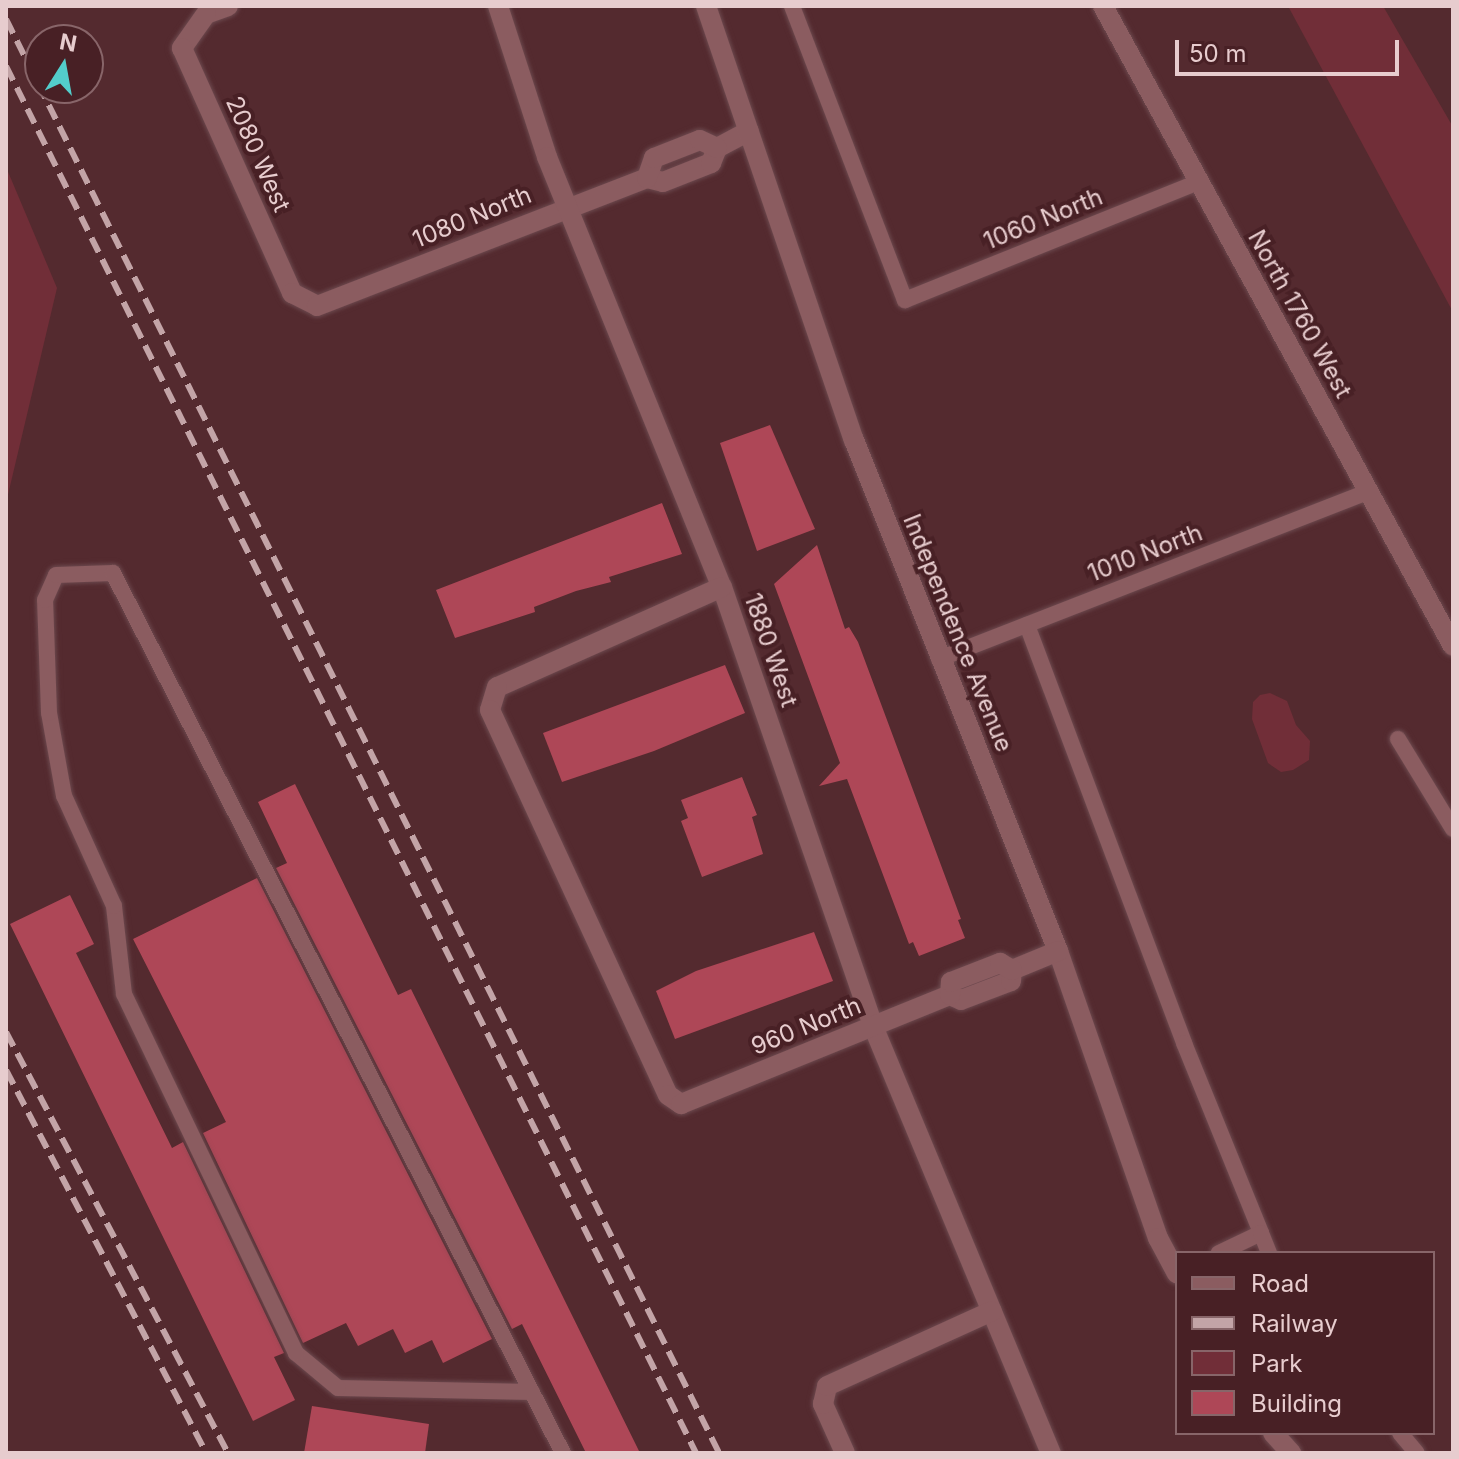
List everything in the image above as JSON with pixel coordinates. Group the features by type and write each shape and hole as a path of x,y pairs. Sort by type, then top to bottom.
{"street":[{"name":"2080 West","path":"228,6 206,14 182,48 292,293 317,306"},
{"name":"1880 West","path":"498,6 568,207 722,587 873,1026 1051,1453"},
{"name":"Independence Avenue","path":"706,6 854,440 1058,951 1158,1238 1175,1268"},
{"name":"North 1760 West","path":"1103,6 1453,646"},
{"name":"1080 North","path":"317,306 647,178 663,182 711,163 717,148 749,131"},
{"name":"960 North","path":"722,587 497,687 490,710 668,1095 681,1104 950,995 961,1000 1011,981 1012,970 1058,951"},
{"path":"845,1453 823,1404 827,1386 992,1311"},
{"path":"1275,1435 1291,1453"}],"lane":[{"name":"1060 North","path":"792,6 905,300 1198,182"},
{"name":"1010 North","path":"939,659 1368,492"},
{"path":"532,1392 338,1388 296,1353 124,994 114,906 64,796 49,713 45,600 56,575 113,573 532,1392 563,1453"},
{"path":"1027,625 1184,1043 1268,1251"},
{"path":"1398,739 1453,829"},
{"path":"1223,1251 1261,1233"},
{"path":"1402,1435 1417,1453"}],"green space":[{"path":"1288,6 1383,6 1453,127 1453,312"},
{"path":"6,167 57,288 6,503"},
{"path":"1270,693 1287,701 1296,725 1310,741 1309,760 1293,770 1281,772 1268,763 1252,719 1253,702 1260,695"}],"building":[{"path":"770,425 815,529 757,551 720,443"},
{"path":"662,503 682,554 609,577 611,582 576,591 534,607 535,612 455,638 436,590"},
{"path":"817,545 845,629 849,627 858,642 961,919 958,920 965,938 919,956 913,942 909,944 847,779 819,786 840,763 774,584"},
{"path":"725,665 745,713 654,751 562,782 543,733"},
{"path":"742,777 757,815 752,817 763,854 702,877 681,821 688,818 681,800"},
{"path":"295,784 398,995 411,989 640,1453 586,1453 522,1324 512,1329 276,868 287,863 258,802"},
{"path":"257,878 492,1339 443,1363 432,1340 405,1353 393,1329 358,1346 346,1323 303,1343 203,1133 226,1122 133,939"},
{"path":"70,895 94,944 76,953 172,1148 183,1142 284,1353 274,1357 295,1400 253,1421 10,924"},
{"path":"814,932 833,981 675,1039 656,991 696,971"},
{"path":"312,1406 429,1424 425,1453 304,1453"}],"railway":[{"path":"6,19 719,1453"},
{"path":"6,66 696,1453"},
{"path":"6,1032 228,1453"},
{"path":"6,1070 206,1453"}]}
